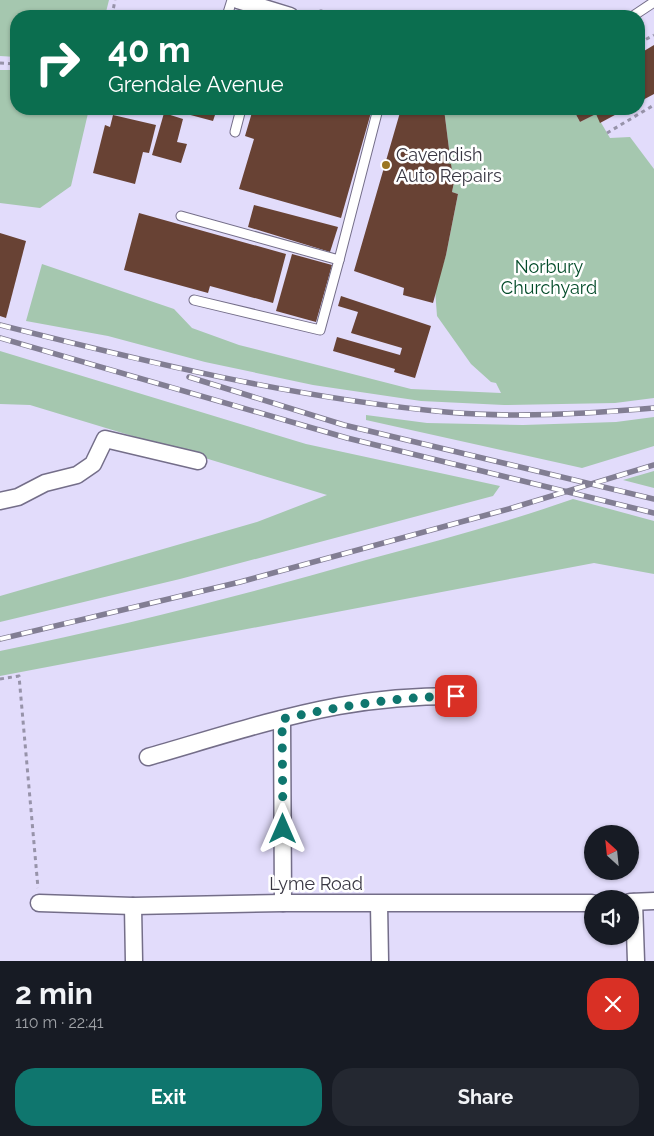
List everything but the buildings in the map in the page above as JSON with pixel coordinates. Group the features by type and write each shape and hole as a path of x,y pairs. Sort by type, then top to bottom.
{"street":[{"path":"238,0 270,10"},
{"path":"0,501 18,497 45,483 77,475 93,464 99,437 198,461"},
{"path":"148,757 282,719 340,706 398,698 456,696"},
{"path":"282,719 283,903"},
{"path":"639,902 654,901"},
{"name":"Lyme Road","path":"39,903 133,906 283,903 584,903"},
{"path":"379,904 380,961"},
{"path":"133,906 134,961"},
{"path":"635,945 636,961"}],"lane":[{"path":"642,10 654,2"},
{"path":"235,132 239,115"},
{"path":"194,300 320,330 376,115"},
{"path":"181,216 339,260"}],"path":[{"path":"606,133 637,115"},
{"path":"0,680 19,676 39,903"}],"green space":[{"path":"0,0 109,0 106,10 10,10 10,57 0,56"},
{"path":"0,70 10,70 10,115 88,115 71,186 40,208 0,203"},
{"name":"Norbury Churchyard","path":"445,115 576,115 580,122 597,115 610,138 630,137 654,169 654,398 615,403 504,405 421,401 313,385 205,362 108,336 26,321 42,264 174,309 192,328 239,345 411,389 501,393 496,383 491,382 471,364 437,316 435,289 446,255 458,194 452,192 454,182 451,165 446,163 449,149"},
{"path":"0,351 306,444 500,486 493,496 180,579 0,622 0,596 257,522 327,495 30,405 0,404"},
{"path":"366,415 427,423 523,425 616,422 654,417 654,446 582,468 366,420"},
{"path":"654,471 654,488 623,480"},
{"path":"573,499 654,521 654,574 594,563 0,676 0,651 229,598 470,531"}],"railway":[{"path":"0,325 221,377 333,398 389,406 498,415 654,408"},
{"path":"0,338 347,438 654,513"},
{"path":"189,377 344,425 654,499"},
{"path":"0,639 240,582 512,508 654,465"}],"place":[{"name":"Cavendish Auto Repairs","path":"386,165"}],"route":[{"path":"283,829 282,719 340,706 407,697 456,696"}]}
